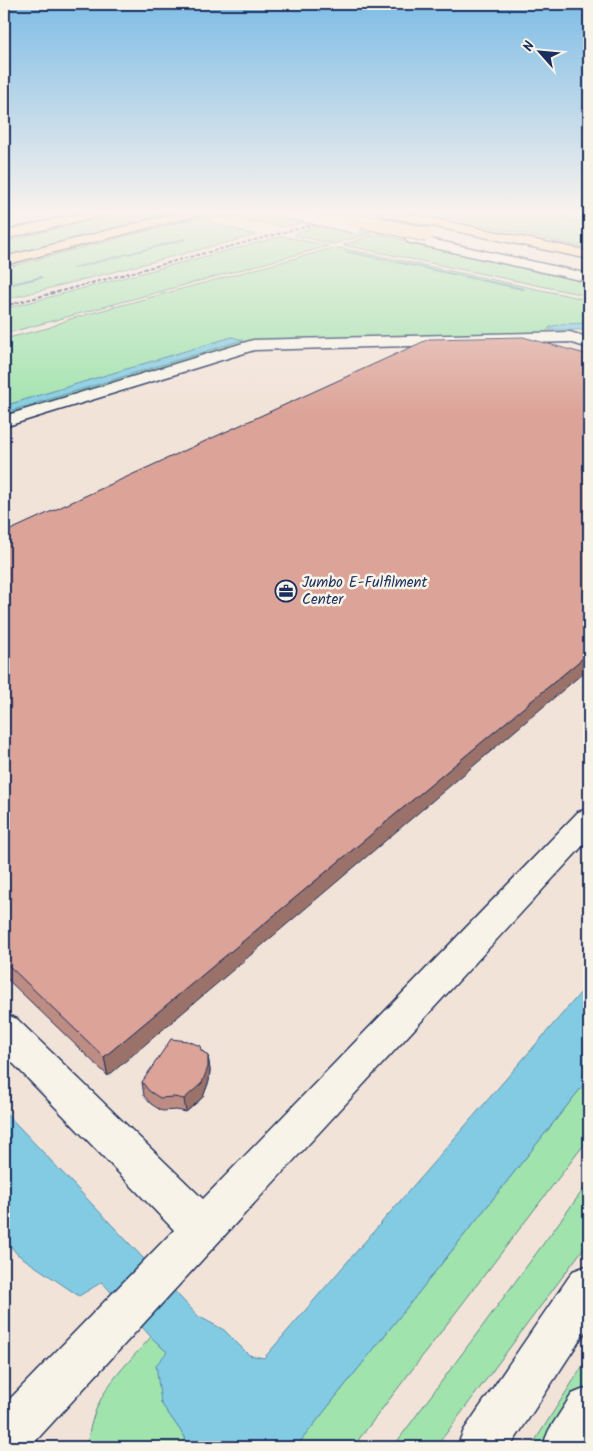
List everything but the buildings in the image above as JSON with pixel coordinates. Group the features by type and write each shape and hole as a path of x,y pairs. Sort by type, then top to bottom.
{"street":[{"path":"4,422 253,345 570,337 589,343"},
{"path":"4,1440 589,820"},
{"path":"4,1030 203,1229"},
{"path":"481,1447 589,1286"},
{"path":"566,1447 589,1411"}],"green space":[{"path":"4,280 83,280 4,300"},
{"path":"116,280 204,280 4,334 4,309"},
{"path":"216,280 492,280 589,300 589,323 562,324 550,327 545,334 248,343 4,417 4,413 242,340 232,337 4,406 4,339 48,328 70,319"},
{"path":"511,280 583,280 589,281 589,296"},
{"path":"589,1078 589,1138 353,1447 296,1447"},
{"path":"589,1182 589,1241 436,1447 393,1447"},
{"path":"151,1337 167,1352 161,1403 185,1437 187,1447 87,1447 95,1413 108,1386"},
{"path":"589,1356 589,1394 555,1447 531,1447"}],"water":[{"path":"589,323 589,330 549,330 550,327 562,324"},
{"path":"232,337 243,340 4,413 4,406"},
{"path":"589,983 589,1078 296,1447 187,1447 185,1437 161,1403 156,1365 167,1352 151,1337 102,1282 79,1296 17,1254 4,1238 4,1111 198,1316 224,1330 249,1355 264,1358"}],"waterway":[{"path":"4,286 30,280"},
{"path":"479,280 523,289"}],"railway":[{"path":"4,306 104,280"}],"place":[{"name":"Jumbo E-Fulfilment Center","path":"286,591"}]}
